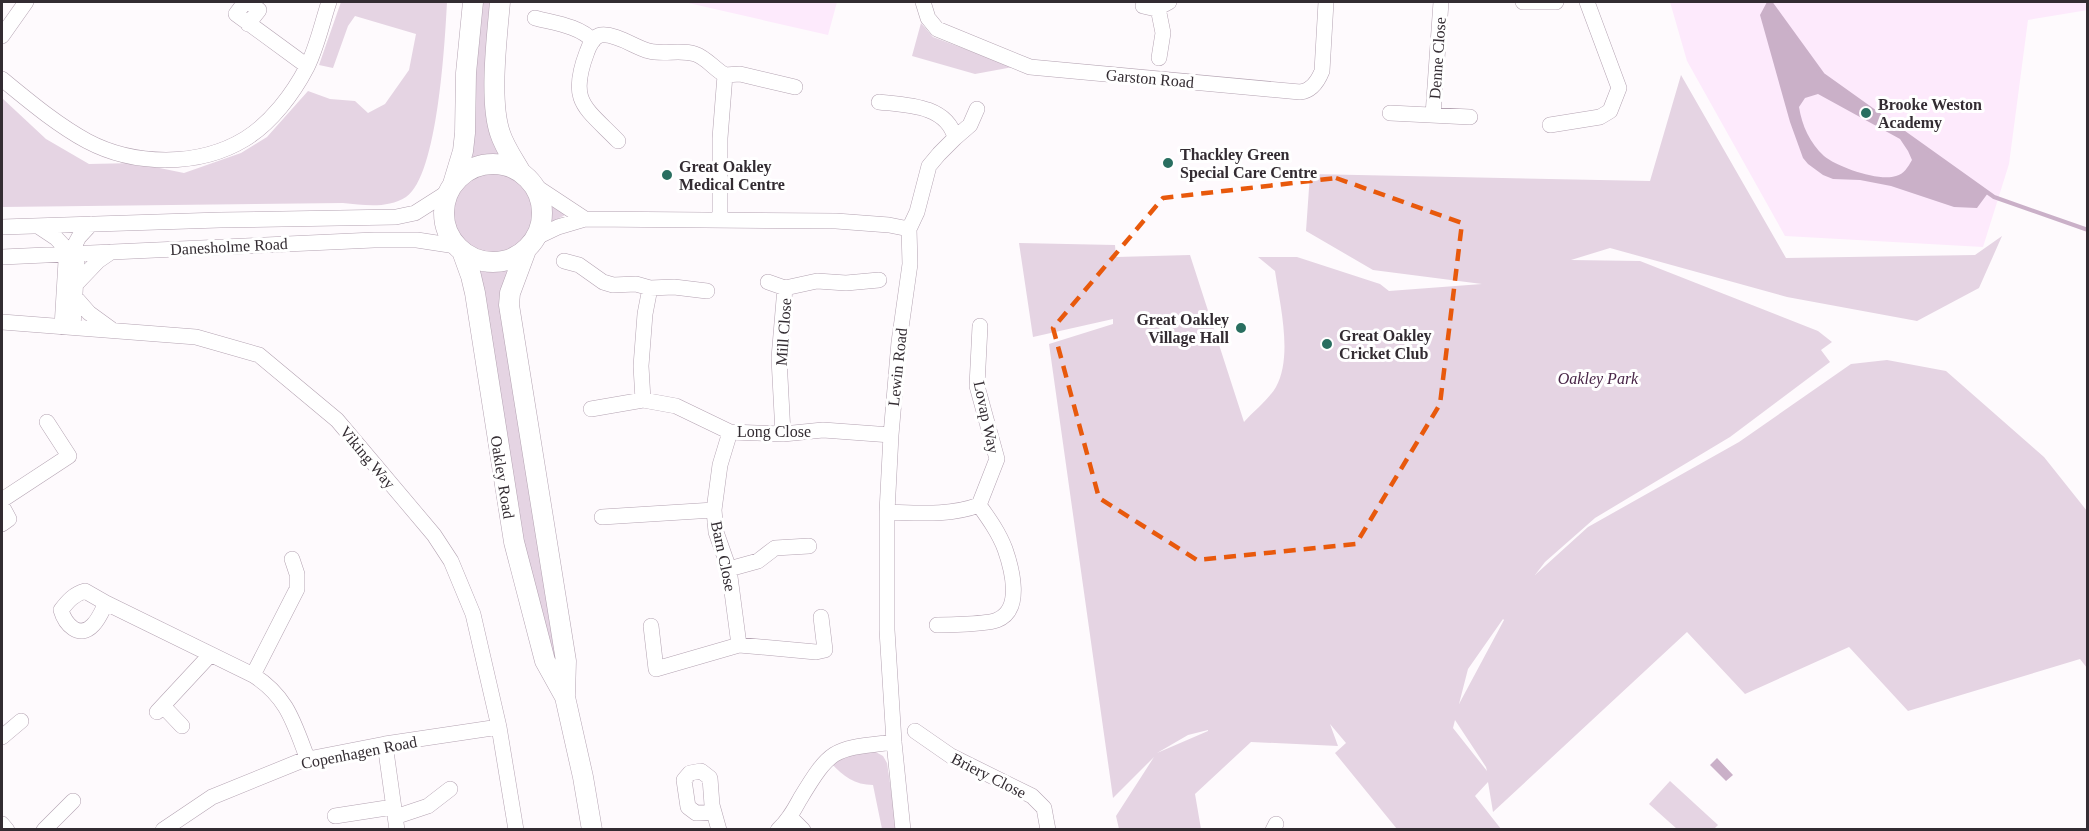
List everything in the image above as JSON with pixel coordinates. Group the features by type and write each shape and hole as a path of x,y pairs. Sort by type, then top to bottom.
{"main road":[{"path":"473,2 466,73 463,151 444,206 444,220 448,234 459,248 474,258 487,262 508,260 531,244 542,225 543,212 541,198 535,186 520,171 500,134 496,115 495,78 500,2"},
{"path":"451,188 464,173 477,166 499,164 520,171"},
{"name":"Oakley Road","path":"531,244 510,293 509,305 566,662 564,697"},
{"name":"Oakley Road","path":"459,248 471,276 475,293 514,542 545,660 564,697 583,777 592,830"}],"street":[{"path":"2,36 26,2"},
{"path":"246,2 259,10 248,24 307,66"},
{"path":"2,79 50,117 87,141 114,152 166,161 192,158 226,148 244,139 263,125 282,106 307,66 329,2"},
{"name":"Garston Road","path":"918,2 937,28 1030,67 1300,92 1306,91 1313,85 1322,71 1326,2"},
{"name":"Denne Close","path":"1433,115 1441,2"},
{"path":"1523,2 1556,2"},
{"path":"1550,125 1600,117 1610,111 1619,88 1587,2"},
{"path":"1157,5 1163,33 1159,58"},
{"path":"535,18 579,30 593,41"},
{"path":"618,141 589,111 579,96 578,89 586,53 593,41 602,35 653,52 695,54 725,75 740,74 795,87"},
{"path":"720,219 720,138 725,75"},
{"path":"879,102 918,106 929,110 947,123 955,138"},
{"path":"531,244 558,227 585,219 836,221 909,229 917,212 929,166 970,125 977,109"},
{"path":"1390,112 1470,117"},
{"path":"535,186 585,219"},
{"name":"Danesholme Road","path":"2,227 396,216 415,213 451,188"},
{"path":"70,253 79,237 91,224"},
{"path":"38,226 56,238 77,260 70,290 68,327"},
{"name":"Lewin Road","path":"903,830 894,742 887,630 887,512 900,333 910,264 909,229"},
{"name":"Danesholme Road","path":"2,257 374,240 417,240 459,248"},
{"path":"29,324 51,314 98,261 111,252"},
{"path":"34,255 54,269 89,314 113,331"},
{"path":"564,261 579,265 603,282 613,285 636,284 650,288 674,287 706,291"},
{"name":"Mill Close","path":"783,434 779,358 785,288 817,281 846,283 879,280"},
{"path":"768,282 785,288"},
{"path":"643,400 641,356 650,288"},
{"name":"Viking Way","path":"2,322 196,337 259,355 337,420 434,535 451,561 473,614 499,727 516,830"},
{"name":"Lovap Way","path":"979,505 997,459 977,386 980,326"},
{"name":"Long Close","path":"591,409 643,400 676,406 730,432 783,434 823,430 891,435"},
{"path":"2,500 69,456 47,422"},
{"name":"Barn Close","path":"730,432 720,465 714,510 716,532 729,569 739,645"},
{"path":"887,512 945,513 963,511 979,505 992,523 1005,549 1014,592 1012,606 998,620 945,630"},
{"path":"2,506 9,519 2,524"},
{"path":"602,517 714,510"},
{"path":"729,569 758,561 775,548 809,546"},
{"path":"253,675 297,589 297,574 292,559"},
{"path":"106,603 210,656 253,675 268,685 289,711 308,760"},
{"path":"651,626 656,669 739,645 816,652 825,650 821,617"},
{"path":"182,726 160,709 210,656"},
{"name":"Copenhagen Road","path":"163,830 212,796 308,760 385,744 499,727"},
{"name":"Briery Close","path":"915,731 951,756 1032,796 1044,808 1048,830"},
{"path":"778,830 790,816 821,766 830,757 847,748 894,742"},
{"path":"385,744 395,818"},
{"path":"335,816 395,818 428,806 450,789"},
{"path":"44,830 73,801"},
{"path":"714,812 719,830"},
{"path":"790,816 803,830"},
{"path":"2,824 7,830"}],"highlighted area":[{"path":"1336,178 1462,223 1440,404 1356,544 1197,560 1099,498 1053,328 1163,198"}],"shaded area":[{"path":"684,2 837,2 828,35"},
{"name":"Brooke Weston Academy","path":"1670,2 2087,2 2088,10 2028,20 2009,164 1983,247 1785,236 1687,61"},
{"path":"1767,2 1770,2 1823,75 1988,193 1977,208 1954,207 1891,186 1860,180 1833,179 1808,164 1803,158 1790,122 1760,15","holes":["1818,94 1900,139 1912,160 1904,172 1899,175 1880,177 1848,169 1824,156 1815,146 1807,134 1799,107 1805,98"]},
{"path":"1717,758 1733,775 1726,781 1710,765"}],"green space":[{"path":"341,2 447,2 442,75 433,136 426,163 417,184 406,197 399,201 375,205 343,203 2,207 2,98 46,139 89,164 135,163 184,173 241,153 267,137 308,91 330,99 355,101 368,113 385,104 409,70 416,34 355,16 348,26 333,68 319,65"},
{"path":"479,2 492,2 504,157 480,155 468,162"},
{"path":"921,23 933,37 1013,67 975,74 912,56"},
{"name":"Oakley Park","path":"1681,75 1786,258 1975,255 2002,236 1979,288 1917,321 1787,297 1610,248 1571,260 1640,261 1818,331 1832,342 1821,350 1830,362 1730,437 1595,518 1545,562 1535,575 1588,527 1739,442 1851,364 1887,360 1946,371 2044,457 2087,511 2087,668 2080,659 1908,711 1849,647 1745,694 1687,632 1493,812 1488,782 1475,796 1501,829 1397,829 1335,753 1346,743 1330,724 1338,746 1251,742 1195,794 1201,829 1119,829 1116,816 1154,757 1113,798 1049,344 1113,324 1113,319 1033,337 1019,243 1115,245 1116,257 1190,255 1244,422 1276,387 1284,361 1284,330 1275,271 1258,257 1297,257 1380,284 1389,291 1482,284 1373,270 1306,231 1310,174 1650,181","holes":["1504,620 1459,704 1468,669","1455,720 1487,771 1453,728","1208,730 1157,753 1188,735"]},
{"path":"493,169 509,173 523,182 532,196 536,212 532,228 523,242 509,251 493,255 477,251 463,242 454,228 450,212 454,196 463,182 477,173"},
{"path":"549,202 565,215 548,224"},
{"path":"510,266 560,681 532,594 476,268"},
{"path":"874,751 883,756 887,763 897,829 882,829 873,785 850,779 831,763 846,754"},
{"path":"1670,781 1718,825 1714,829 1677,829 1649,804"}],"waterway":[{"path":"1770,2 1823,75 1994,197 2088,230"}],"place":[{"name":"Brooke Weston Academy","path":"1866,113"},
{"name":"Thackley Green Special Care Centre","path":"1168,163"},
{"name":"Great Oakley Medical Centre","path":"667,175"},
{"name":"Great Oakley Village Hall","path":"1241,328"},
{"name":"Great Oakley Cricket Club","path":"1327,344"}]}
